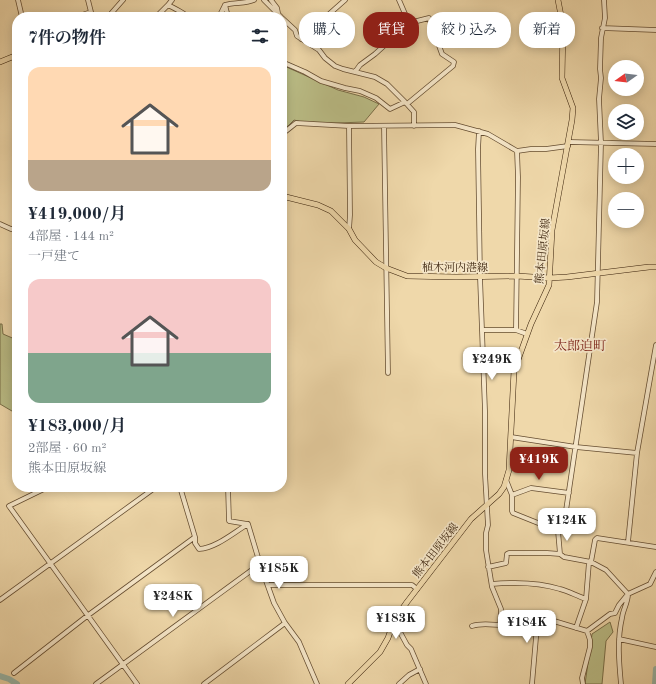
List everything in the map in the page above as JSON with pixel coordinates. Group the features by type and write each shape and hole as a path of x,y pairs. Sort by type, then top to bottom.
{"main road":[{"name":"熊本田原坂線","path":"348,684 380,652 388,638 394,621 471,519 499,494 504,487 509,470 514,371 530,324 547,291 552,230 569,144 572,120 573,108 562,78 563,26 558,0"},
{"path":"0,62 12,58"},
{"name":"植木河内港線","path":"287,197 318,205 327,209 349,229 355,240 376,262 403,275 416,277 517,276 549,278 656,267"}],"street":[{"path":"18,0 21,12"},
{"path":"88,0 91,12"},
{"path":"112,12 123,0"},
{"path":"161,12 172,0"},
{"path":"225,5 253,0"},
{"path":"264,0 276,12"},
{"path":"271,0 278,12"},
{"path":"331,12 345,0"},
{"path":"399,0 404,12"},
{"path":"560,554 558,531 564,524 597,302 601,143 599,99 602,28 605,18 604,0"},
{"path":"168,5 181,12"},
{"path":"222,12 225,5"},
{"path":"225,5 227,12"},
{"path":"287,64 321,81 360,91 376,98 390,109 406,103 453,66 454,62 442,54 429,18 419,20"},
{"path":"287,23 295,30 299,38"},
{"path":"602,28 656,30"},
{"path":"315,48 335,66 375,77 387,84 414,112 414,126"},
{"path":"355,72 360,65 382,48"},
{"path":"287,130 296,123 350,126 455,125 488,134 517,151 546,149 569,144 656,144"},
{"path":"349,229 350,126"},
{"path":"384,126 388,373"},
{"path":"479,131 480,276 485,412 485,474 488,525 486,533 486,550 492,584 501,609 500,626"},
{"path":"516,330 517,151"},
{"path":"0,224 12,229"},
{"path":"482,330 516,330 527,334"},
{"path":"628,542 637,453 656,345"},
{"path":"511,437 637,453"},
{"path":"506,480 512,495 513,513 558,531"},
{"path":"512,495 530,488 569,493"},
{"path":"38,492 9,506 137,684"},
{"path":"0,600 149,492"},
{"path":"182,492 195,537 195,543 199,549 204,549 216,543 248,524"},
{"path":"228,492 229,521 248,524"},
{"path":"248,524 274,603 285,623 299,642 317,684"},
{"path":"14,673 87,616 195,537"},
{"path":"576,628 586,600 590,562 595,540 597,538 656,547"},
{"path":"488,567 506,563 509,553 547,553 560,554 564,557 590,562 606,570 628,594 628,601 622,618 619,639 621,684"},
{"path":"96,684 260,564"},
{"path":"586,631 610,614 615,613 619,605 628,594 650,584 656,572"},
{"path":"492,584 524,583 550,586 586,600"},
{"path":"268,585 412,586 417,589"},
{"path":"472,626 476,624 500,626 518,624 534,615 586,631 590,640 590,647 582,678 583,684"},
{"path":"532,684 537,626 538,621 544,618"},
{"path":"394,621 407,645 411,649 426,684"},
{"path":"204,684 285,623"},
{"path":"619,639 656,647"},
{"path":"399,684 409,675 420,669"}],"green space":[{"path":"287,67 338,90 364,97 379,104 364,122 310,124 294,120 288,126"},
{"path":"0,324 2,324 3,334 12,338 12,411 0,404"},
{"path":"610,622 613,632 606,641 602,684 585,684 592,634"}],"waterway":[{"path":"655,684 656,669"},
{"path":"0,676 17,684"}],"district":[{"name":"太郎迫町","path":"580,345"}]}
